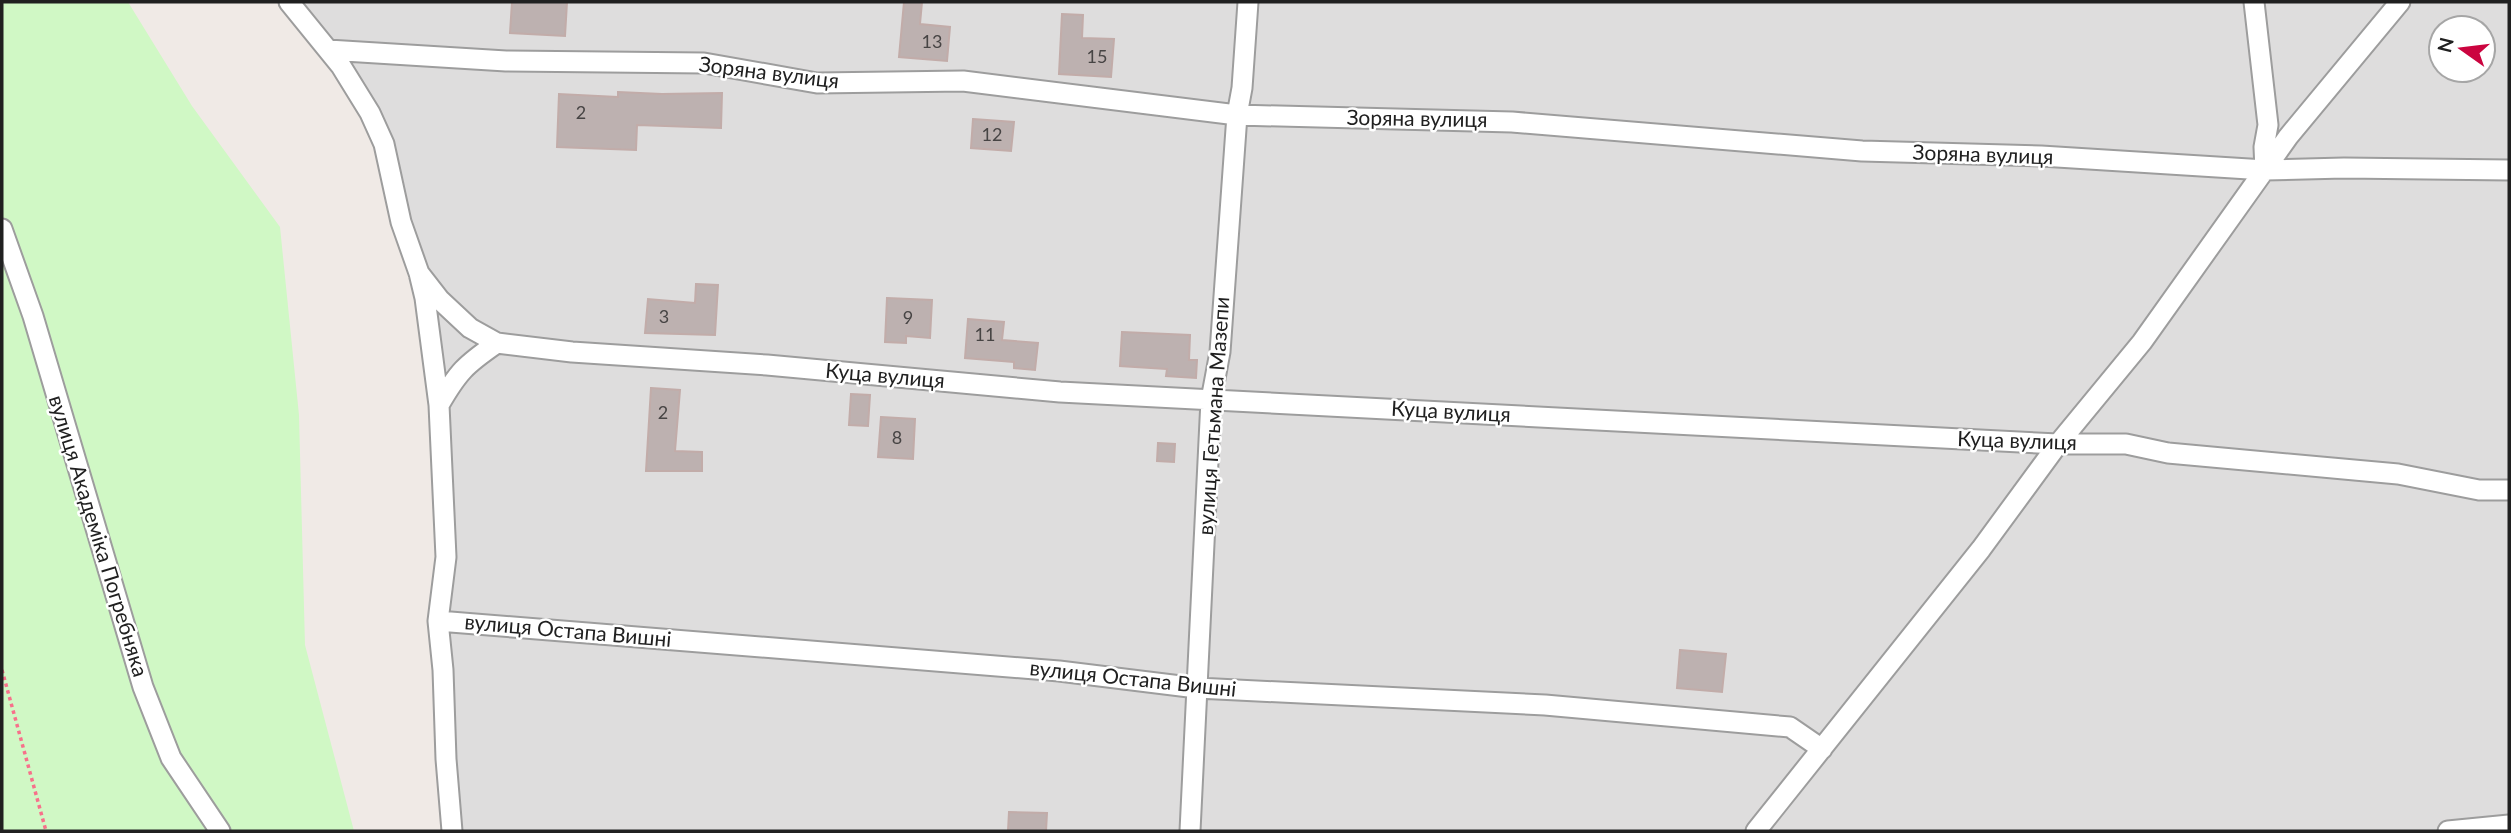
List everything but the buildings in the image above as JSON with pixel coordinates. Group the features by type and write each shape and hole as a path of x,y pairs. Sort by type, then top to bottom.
{"street":[{"path":"289,2 354,85 384,144 401,222 419,273 439,405 446,557 438,621 452,831"},
{"name":"вулиця Гетьмана Мазепи","path":"1190,831 1211,400 1220,352 1248,2"},
{"path":"2253,2 2268,125 2264,147 2265,170"},
{"path":"1756,831 1981,549 2058,444 2142,342 2288,137 2400,2"},
{"name":"Зоряна вулиця","path":"328,50 506,61 704,63 817,83 963,81 1237,115 1512,122 1862,151 2041,156 2265,170 2509,170"},
{"name":"вулиця Академіка Погребняка","path":"2,229 33,316 143,687 171,758 220,831"},
{"name":"Куца вулиця","path":"419,273 440,300 470,328 497,343 572,352 767,365 1060,392 2058,444 2126,444 2168,453 2398,474 2479,490 2509,489"},
{"path":"439,405 457,374 474,358 497,343"},
{"name":"вулиця Остапа Вишні","path":"438,621 1059,671 1197,688 1545,705 1790,727 1822,749"},
{"path":"2448,831 2509,825"}],"path":[{"path":"2,670 46,831"}],"shaded area":[{"path":"289,2 2509,2 2509,831 452,831 439,405 384,144"}],"green space":[{"path":"2,2 128,2 192,106 280,227 299,415 305,645 354,831 2,831"}]}
